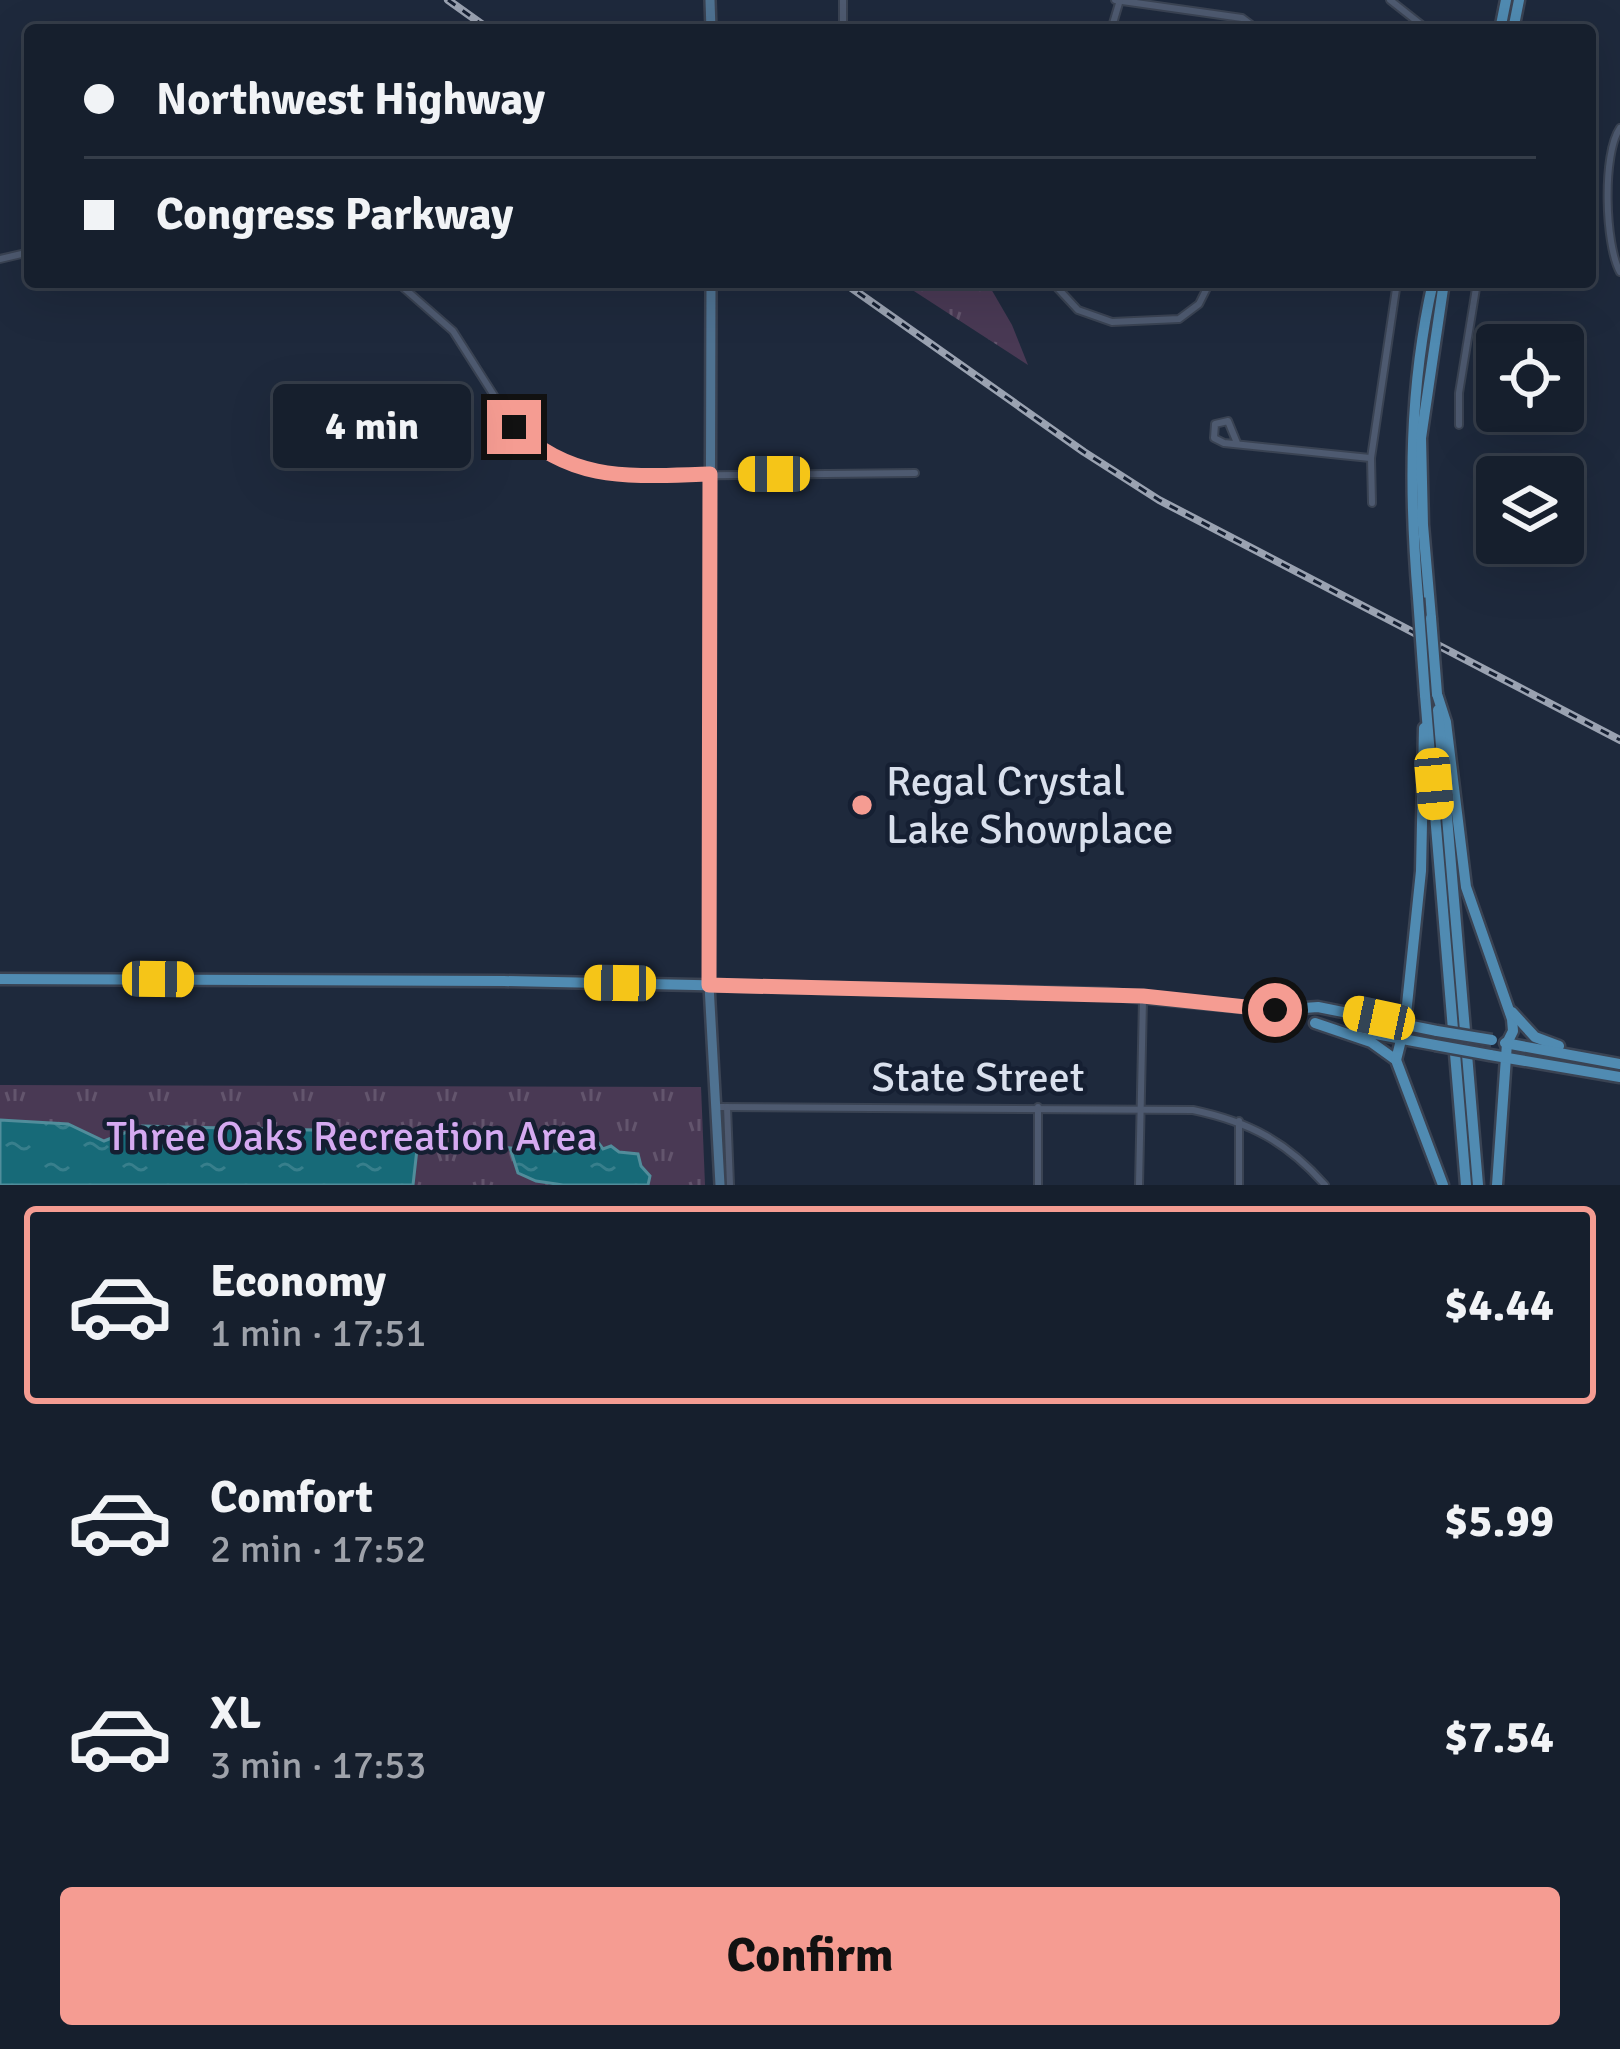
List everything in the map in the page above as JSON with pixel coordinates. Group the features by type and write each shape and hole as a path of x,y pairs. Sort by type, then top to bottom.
{"main road":[{"path":"1432,288 1410,438 1418,598 1478,1185"},
{"path":"1396,1060 1405,1024 1422,849 1431,618 1421,438 1443,288"},
{"path":"1431,694 1446,722 1466,887 1511,1012 1497,1185"},
{"path":"1431,694 1466,1185"},
{"path":"0,979 709,985 1143,996 1275,1010 1318,1007 1620,1064"},
{"path":"1275,1010 1371,1042 1396,1060 1442,1185"},
{"path":"1511,1012 1535,1037 1596,1059"},
{"path":"1315,1023 1620,1077"}],"street":[{"path":"1118,0 1242,17 1251,24"},
{"path":"1390,0 1413,24"},
{"path":"1620,128 1612,146 1610,212 1612,258 1620,272"},
{"path":"405,288 453,331 514,427 551,457 596,472 644,476 915,472"},
{"path":"711,288 709,985 730,1185"},
{"path":"1058,288 1078,310 1112,322 1179,319 1199,304 1207,288"},
{"path":"1372,503 1371,458 1396,288"},
{"path":"1459,424 1459,393 1476,288"},
{"path":"1237,442 1228,421 1215,424 1217,441 1371,458"},
{"path":"1139,1185 1143,996"},
{"path":"720,1185 721,1107"},
{"name":"State Street","path":"721,1107 1193,1110 1239,1121 1288,1147 1325,1185"},
{"path":"1038,1107 1038,1185"},
{"path":"1239,1121 1239,1185"}],"green space":[{"path":"909,288 990,288 1028,365"},
{"name":"Three Oaks Recreation Area","path":"0,1085 701,1087 705,1185 0,1185"}],"water":[{"path":"0,1120 68,1124 104,1141 142,1126 398,1132 417,1149 413,1185 0,1185"},
{"path":"534,1141 556,1151 597,1141 603,1149 611,1146 638,1154 650,1176 648,1185 536,1181 518,1173 510,1148 522,1149"}],"railway":[{"path":"448,0 482,24"},
{"path":"852,288 1159,500 1620,740"}],"place":[{"name":"Regal Crystal Lake Showplace","path":"862,805"}],"route":[{"path":"514,427 551,457 596,472 710,474 709,985 1143,996 1275,1010"}]}
